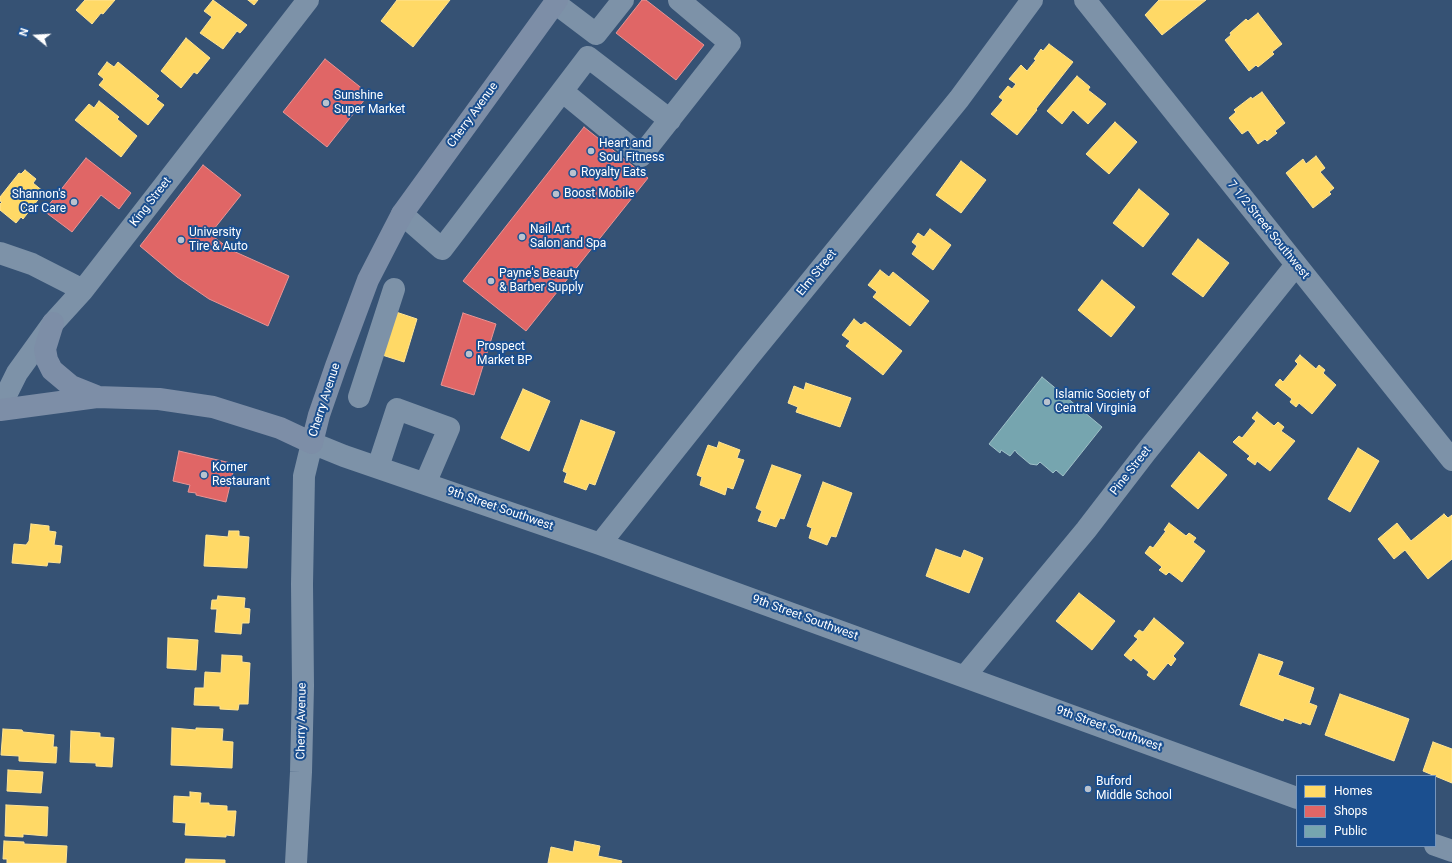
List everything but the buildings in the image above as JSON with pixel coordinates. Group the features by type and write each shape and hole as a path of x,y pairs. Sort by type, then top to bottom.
{"main road":[{"name":"Cherry Avenue","path":"312,443 319,415 368,280 402,214 556,2"},
{"path":"53,323 45,349 47,360 52,370 71,386 97,397"},
{"path":"0,410 97,397 159,398 213,407 280,428 312,443"}],"street":[{"name":"King Street","path":"0,407 17,373 53,323 84,290 308,0"},
{"path":"402,214 442,249 588,57 596,34 623,0"},
{"path":"562,91 641,156 730,43 679,0"},
{"name":"Elm Street","path":"600,544 748,358 960,99 1032,0"},
{"name":"7 1/2 Street Southwest","path":"1085,0 1452,460"},
{"path":"556,2 596,34"},
{"path":"588,57 670,120"},
{"path":"0,253 32,264 84,290"},
{"name":"Pine Street","path":"965,676 1086,530 1146,452 1296,265"},
{"path":"359,397 394,289"},
{"path":"378,468 397,409 449,428 425,484"},
{"name":"9th Street Southwest","path":"312,443 378,468 600,544 1296,798"},
{"name":"Cherry Avenue","path":"296,863 301,772 303,686 302,584 304,476 312,443"},
{"path":"1436,845 1452,851"}],"place":[{"name":"Sunshine Super Market","path":"326,103"},
{"name":"Heart and Soul Fitness","path":"591,151"},
{"name":"Royalty Eats","path":"573,173"},
{"name":"Boost Mobile","path":"556,194"},
{"name":"Shannon's Car Care","path":"74,202"},
{"name":"Nail Art Salon and Spa","path":"522,237"},
{"name":"University Tire & Auto","path":"181,240"},
{"name":"Payne's Beauty & Barber Supply","path":"491,281"},
{"name":"Prospect Market BP","path":"469,354"},
{"name":"Islamic Society of Central Virginia","path":"1047,402"},
{"name":"Korner Restaurant","path":"204,475"},
{"name":"Buford Middle School","path":"1088,789"}]}
